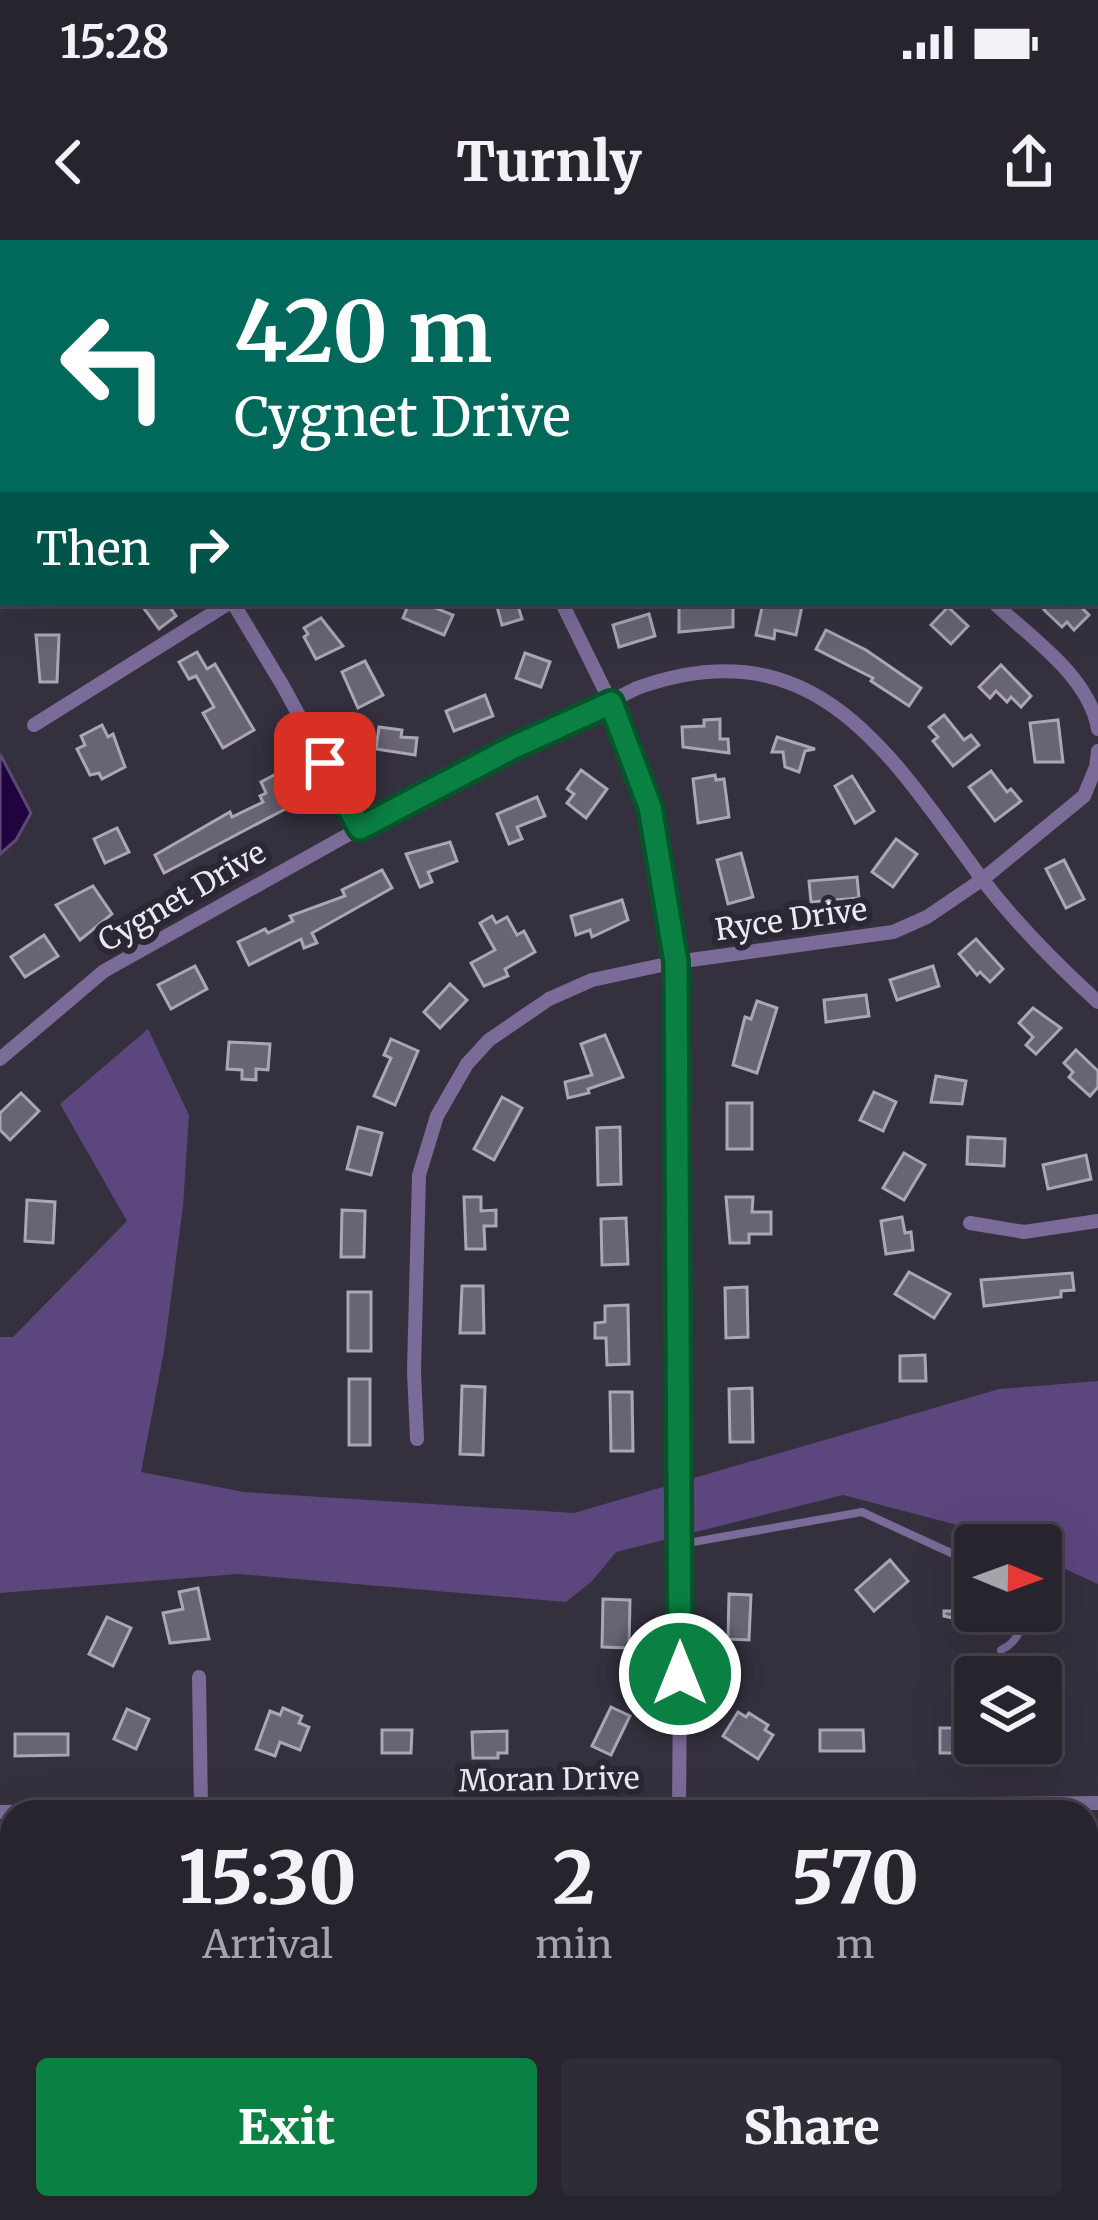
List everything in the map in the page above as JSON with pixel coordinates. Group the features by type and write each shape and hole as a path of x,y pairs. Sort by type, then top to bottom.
{"street":[{"path":"34,725 226,606"},
{"path":"233,606 284,686 360,828"},
{"path":"563,606 611,703 650,807 676,962 679,1800"},
{"path":"997,606 1082,688 1095,710 1098,729"},
{"name":"Cygnet Drive","path":"0,1059 104,971 360,828 510,749 676,674 719,670 769,677 820,696 871,734 929,802 982,879 1098,1002"},
{"name":"Ryce Drive","path":"417,1439 419,1175 437,1116 467,1064 512,1022 592,980 676,962 893,932 927,917 1084,796 1098,751"},
{"path":"970,1223 1024,1232 1098,1221"},
{"path":"199,1676 201,1800"}],"lane":[{"path":"681,1544 862,1511 954,1554"},
{"path":"1001,1650 1019,1632"}],"shaded area":[{"path":"0,754 31,813 16,840 0,854"},
{"path":"148,1029 189,1115 183,1206 164,1351 141,1472 244,1492 574,1513 999,1389 1098,1381 1098,1584 1062,1568 1062,1524 954,1524 843,1495 616,1552 566,1602 238,1574 0,1593 0,1337 13,1337 127,1221 60,1104"}],"building":[{"path":"142,606 169,606 176,616 159,629"},
{"path":"408,606 430,606 453,615 444,635 403,618"},
{"path":"497,606 518,606 522,619 502,625"},
{"path":"679,606 733,606 733,627 679,632"},
{"path":"762,606 802,606 796,635 775,630 774,639 756,635"},
{"path":"1080,606 1089,615 1074,630 1067,622 1062,627 1044,610"},
{"path":"948,607 968,626 951,644 931,625"},
{"path":"649,614 655,636 619,647 613,625"},
{"path":"321,618 343,646 316,659 304,628"},
{"path":"826,630 866,650 921,688 909,706 873,678 816,649"},
{"path":"36,635 59,635 57,682 40,682"},
{"path":"197,652 207,669 215,664 254,730 223,748 203,713 214,707 196,676 189,679 179,662"},
{"path":"525,653 550,662 541,687 516,678"},
{"path":"365,661 383,695 358,708 342,672"},
{"path":"1001,665 1031,696 1021,707 996,691 990,698 979,687"},
{"path":"485,695 493,716 454,731 446,711"},
{"path":"944,715 964,740 971,735 979,745 953,766 933,741 938,737 929,727"},
{"path":"720,719 720,739 728,739 729,753 683,747 682,727"},
{"path":"1058,720 1063,762 1035,762 1030,723"},
{"path":"102,725 108,737 113,734 125,767 102,779 99,773 90,775 77,749 85,745 81,736"},
{"path":"379,727 417,738 415,755 376,749"},
{"path":"777,737 815,749 805,751 799,772 785,767 783,752 772,752"},
{"path":"581,770 607,789 586,818 567,803 574,794 567,789"},
{"path":"991,771 1021,801 995,821 969,787"},
{"path":"280,772 286,785 280,788 289,807 164,873 155,855 230,812 232,817 263,802 260,796 266,793 261,782"},
{"path":"715,775 716,780 724,779 729,817 698,823 693,779"},
{"path":"852,776 874,811 855,823 835,786"},
{"path":"537,797 545,816 517,827 522,839 509,844 497,814"},
{"path":"117,828 129,852 105,863 94,839"},
{"path":"896,839 917,854 893,887 872,872"},
{"path":"450,842 457,861 428,872 432,882 420,887 406,854"},
{"path":"741,853 753,897 728,904 717,860"},
{"path":"1064,860 1084,899 1066,908 1046,869"},
{"path":"382,870 392,888 312,933 317,943 304,948 301,939 249,965 238,942 345,896 342,890"},
{"path":"857,877 859,898 811,902 809,881"},
{"path":"93,886 112,914 80,940 56,905"},
{"path":"622,900 628,920 592,937 590,930 576,935 571,916"},
{"path":"492,916 496,923 507,917 517,935 524,931 535,952 505,969 508,976 484,986 471,963 495,950 480,923"},
{"path":"44,935 58,956 25,977 11,957"},
{"path":"976,939 1003,969 990,982 959,954"},
{"path":"195,966 207,989 171,1009 158,985"},
{"path":"933,966 939,986 897,1000 890,980"},
{"path":"450,984 467,1000 440,1028 424,1012"},
{"path":"866,995 869,1016 826,1022 824,1000"},
{"path":"757,1001 777,1008 757,1073 733,1065 745,1017 751,1019"},
{"path":"1033,1008 1061,1028 1036,1054 1026,1045 1033,1037 1019,1023"},
{"path":"605,1035 623,1077 568,1098 565,1082 592,1075 581,1044"},
{"path":"391,1039 418,1051 395,1105 374,1096 391,1058 384,1055"},
{"path":"229,1042 270,1044 268,1070 256,1069 256,1080 242,1079 242,1070 227,1069"},
{"path":"1076,1050 1098,1071 1098,1087 1090,1096 1069,1077 1073,1072 1064,1063"},
{"path":"936,1076 966,1081 962,1104 931,1102"},
{"path":"874,1092 896,1102 883,1131 860,1120"},
{"path":"21,1093 39,1111 10,1140 0,1130 0,1113"},
{"path":"502,1097 522,1108 494,1160 474,1149"},
{"path":"727,1103 752,1103 752,1149 727,1149"},
{"path":"358,1127 382,1133 371,1175 347,1169"},
{"path":"620,1127 621,1184 598,1185 597,1128"},
{"path":"968,1137 1005,1139 1004,1166 967,1164"},
{"path":"904,1153 925,1165 904,1200 883,1188"},
{"path":"1086,1155 1091,1179 1048,1189 1043,1165"},
{"path":"464,1197 481,1197 481,1211 496,1210 496,1226 484,1226 485,1249 466,1249"},
{"path":"726,1197 753,1197 752,1212 771,1212 771,1234 749,1234 749,1243 730,1243"},
{"path":"27,1200 55,1202 53,1243 25,1241"},
{"path":"342,1210 365,1211 364,1257 341,1257"},
{"path":"902,1217 905,1233 911,1232 913,1250 886,1254 881,1221"},
{"path":"626,1218 628,1264 602,1265 601,1219"},
{"path":"909,1272 950,1294 934,1318 895,1294"},
{"path":"1072,1273 1074,1290 1061,1291 1061,1297 984,1306 981,1280"},
{"path":"462,1286 483,1286 484,1333 460,1333"},
{"path":"747,1287 748,1337 726,1338 725,1288"},
{"path":"348,1292 371,1292 371,1351 348,1351"},
{"path":"628,1305 629,1364 607,1365 606,1338 595,1338 595,1323 605,1322 605,1306"},
{"path":"925,1355 926,1381 900,1381 900,1356"},
{"path":"349,1379 370,1379 370,1445 349,1445"},
{"path":"462,1386 485,1387 483,1455 460,1454"},
{"path":"752,1388 753,1442 730,1442 729,1389"},
{"path":"610,1392 632,1392 633,1451 611,1451"},
{"path":"890,1560 908,1581 874,1611 856,1590"},
{"path":"198,1588 209,1639 170,1643 163,1613 183,1609 179,1592"},
{"path":"729,1594 751,1595 749,1640 728,1639"},
{"path":"603,1599 630,1600 629,1648 602,1647"},
{"path":"107,1617 131,1628 113,1666 89,1654"},
{"path":"611,1707 630,1716 611,1755 592,1746"},
{"path":"283,1708 302,1716 299,1723 309,1727 300,1750 280,1742 275,1756 256,1749 270,1711 280,1715"},
{"path":"127,1709 149,1719 136,1749 114,1739"},
{"path":"738,1712 768,1725 765,1730 773,1735 758,1759 723,1736"},
{"path":"940,1728 954,1728 954,1753 940,1753"},
{"path":"382,1730 412,1730 411,1753 382,1753"},
{"path":"820,1730 863,1730 864,1751 820,1751"},
{"path":"507,1731 507,1753 498,1753 498,1758 473,1758 472,1732"},
{"path":"15,1734 68,1734 68,1755 15,1756"}],"route":[{"path":"325,763 360,828 510,749 611,703 650,807 676,962 680,1674"}]}
